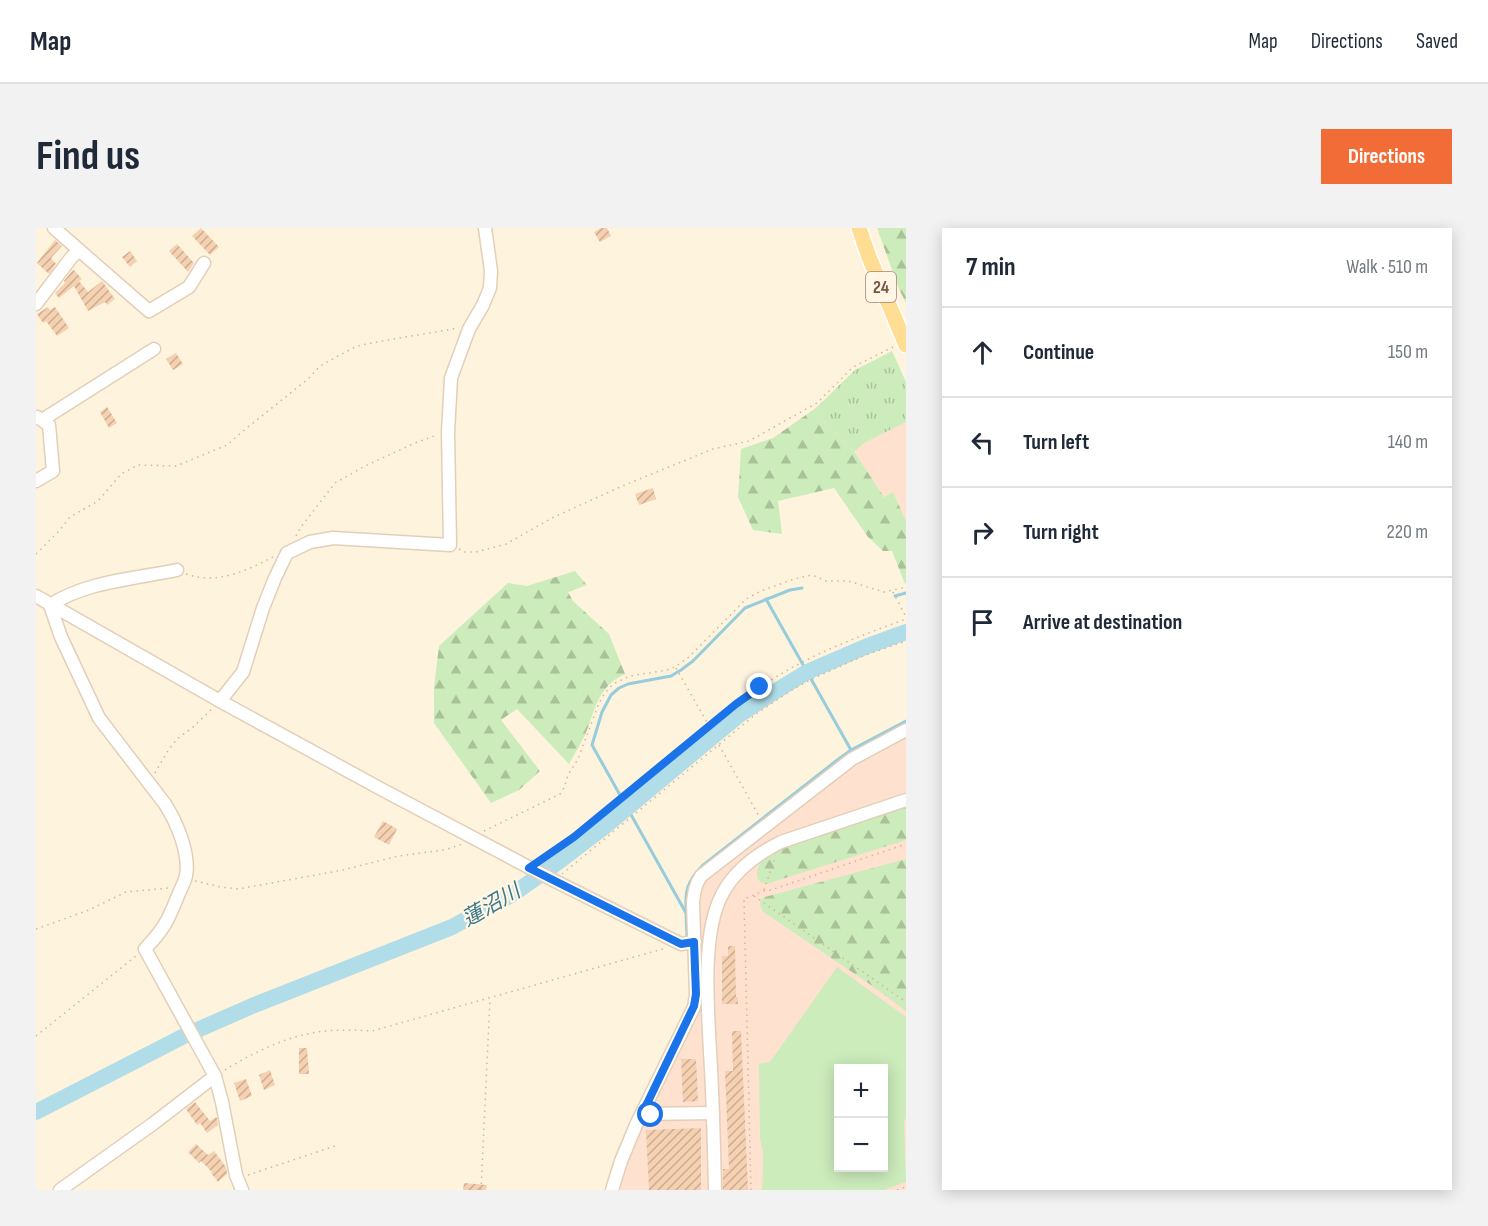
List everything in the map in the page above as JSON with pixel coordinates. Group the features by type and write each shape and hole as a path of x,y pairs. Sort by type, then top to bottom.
{"main road":[{"name":"24","path":"859,228 905,343"}],"street":[{"path":"54,228 149,311 189,287 204,263"},
{"path":"220,701 243,672 263,608 287,553 310,542 333,538 450,545 448,432 451,378 469,329 490,288 491,272 485,228"},
{"path":"36,304 79,250"},
{"path":"36,481 53,471 49,425 39,418 154,349"},
{"path":"50,605 64,596 116,580 177,570"},
{"path":"36,596 220,701 533,870 681,944 694,942"},
{"path":"50,605 61,637 99,718 149,781 172,815 182,838 186,862 184,881 169,919 145,949 215,1076 240,1184"},
{"path":"612,1190 621,1161 694,1006 696,994 693,903 698,880 852,759 906,730"},
{"path":"715,1190 708,1009 710,933 721,896 732,880 757,855 781,842 906,800"},
{"path":"60,1190 215,1076"},
{"path":"642,1114 712,1113"}],"path":[{"path":"36,554 70,517 98,501 121,474 138,465 176,466 227,446 308,379 320,366 357,346 461,328 469,329"},
{"path":"450,545 464,552 476,552 506,544 552,518 620,487 713,449 749,441 817,403 853,367 905,343"},
{"path":"297,536 301,527 335,483 415,443 448,432"},
{"path":"177,570 196,577 227,577 279,554 287,553"},
{"path":"36,929 89,910 126,892 184,881 238,889 343,870 398,856 444,850 476,840 478,834 560,794 578,759 599,703 614,684 630,676 675,667 689,657 746,599 794,579 812,575 826,580 848,581 884,592 906,587"},
{"path":"533,870 736,704 794,666 842,643 906,618 892,591"},
{"path":"551,879 756,714 795,688 863,656 906,641"},
{"path":"675,667 709,726"},
{"path":"149,781 177,740 220,701"},
{"path":"718,744 759,816"},
{"path":"764,891 781,842"},
{"path":"752,1190 744,899 906,844"},
{"path":"753,896 906,1002"},
{"path":"215,1076 246,1057 306,1034 346,1029 372,1031 681,944"},
{"path":"36,1036 145,949"},
{"path":"481,1190 490,999"},
{"path":"240,1184 338,1145"},
{"path":"897,1190 906,1187"}],"shaded area":[{"path":"906,422 906,521 893,492 884,497 854,452 864,443"},
{"path":"906,735 906,1190 618,1190 643,1123 695,1018 697,911 701,883 850,766"}],"green space":[{"path":"877,228 906,228 906,303 899,289"},
{"path":"892,351 906,382 906,422 864,443 854,452 813,410 855,370"},
{"path":"813,410 855,453 884,497 893,492 906,521 905,584 892,551 883,551 868,537 834,488 778,501 782,534 753,530 738,497 741,449 773,438"},
{"path":"575,571 587,585 568,592 573,601 609,634 625,674 608,685 603,692 585,735 569,764 517,709 501,720 540,771 519,790 491,803 434,723 434,687 439,646 508,583 527,586"},
{"path":"906,807 906,840 766,884 757,877 764,857"},
{"path":"906,859 906,1011 762,911 760,903 765,897"},
{"path":"837,967 906,1017 906,1118 904,1121 906,1182 884,1190 762,1190 763,1152 760,1139 759,1064 770,1062"}],"building":[{"path":"201,228 219,247 210,255 192,236"},
{"path":"607,228 611,236 600,242 594,232"},
{"path":"55,240 62,246 51,258 56,264 49,274 37,263"},
{"path":"177,244 194,263 188,272 169,251"},
{"path":"130,251 137,261 130,267 122,257"},
{"path":"74,270 82,279 79,281 88,292 102,281 115,299 107,305 105,302 88,311 74,286 59,298 55,293"},
{"path":"48,307 50,310 55,307 69,328 57,336 46,321 43,323 37,314"},
{"path":"176,353 183,364 173,370 166,359"},
{"path":"107,407 117,423 109,428 100,412"},
{"path":"653,488 656,499 639,505 635,494"},
{"path":"383,821 397,829 389,845 374,837"},
{"path":"728,946 735,946 738,1004 722,1004 722,956 728,956"},
{"path":"732,1031 741,1031 748,1190 723,1190 723,1169 729,1169 725,1071 733,1071"},
{"path":"299,1048 307,1048 309,1074 299,1074"},
{"path":"681,1059 696,1059 698,1101 683,1102"},
{"path":"270,1070 275,1085 264,1090 259,1075"},
{"path":"246,1079 252,1096 240,1101 234,1083"},
{"path":"195,1102 210,1121 217,1118 218,1125 207,1133 200,1123 197,1125 186,1109"},
{"path":"701,1128 701,1190 649,1190 646,1130"},
{"path":"196,1144 208,1155 214,1151 226,1167 227,1174 218,1182 201,1161 199,1163 188,1152"},
{"path":"464,1183 487,1185 486,1190 463,1190"}],"waterway":[{"path":"687,936 686,913 592,745 602,712 611,695 619,688 628,684 671,676 681,670 693,661 745,608 790,590 802,588"},
{"path":"895,596 906,593"},
{"name":"蓮沼川","path":"766,599 851,750"},
{"name":"蓮沼川","path":"36,1112 186,1035 252,1006 452,927 513,894 603,828 739,715 807,672 906,632"},
{"path":"686,912 688,887 702,866 851,750 906,721"}],"route":[{"path":"651,1115 642,1114 694,1006 696,994 694,942 681,944 529,868 574,837 736,704 760,687"}]}
